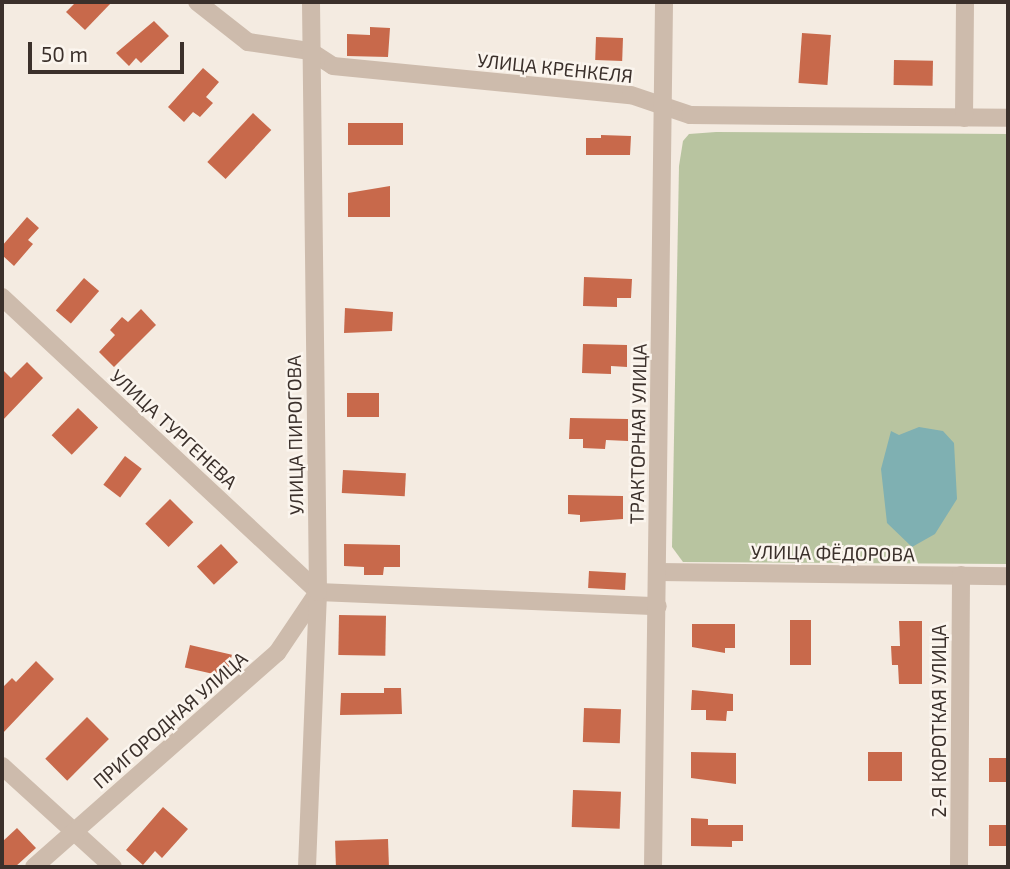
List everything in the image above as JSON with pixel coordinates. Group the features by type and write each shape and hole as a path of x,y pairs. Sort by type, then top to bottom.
{"street":[{"name":"УЛИЦА КРЕНКЕЛЯ","path":"197,2 248,42 310,51 332,66 631,95 690,115 1008,118"},
{"name":"УЛИЦА ПИРОГОВА","path":"307,867 318,592 311,2"},
{"name":"ТРАКТОРНАЯ УЛИЦА","path":"653,867 664,2"},
{"path":"964,118 965,2"},
{"name":"УЛИЦА ТУРГЕНЕВА","path":"2,297 318,592"},
{"name":"УЛИЦА ФЁДОРОВА","path":"658,572 1008,576"},
{"name":"2-Я КОРОТКАЯ УЛИЦА","path":"959,867 961,575"},
{"path":"318,592 658,606"},
{"name":"ПРИГОРОДНАЯ УЛИЦА","path":"34,867 277,653 318,592"},
{"path":"2,766 113,867"}],"green space":[{"path":"689,134 1008,134 1008,564 683,562 672,547 679,166 683,141"}],"water":[{"path":"919,427 943,431 954,443 957,499 935,534 912,547 887,523 881,469 891,431 899,435"}],"building":[{"path":"76,2 112,2 85,30 66,12"},
{"path":"154,21 169,36 141,63 136,58 129,66 116,53"},
{"path":"370,27 390,28 388,57 347,56 347,34 370,35"},
{"path":"802,33 831,35 827,85 799,83"},
{"path":"596,37 623,38 622,61 595,60"},
{"path":"894,60 933,61 933,86 894,85"},
{"path":"203,68 219,82 206,97 213,103 200,117 193,112 184,122 168,107"},
{"path":"253,113 271,130 226,179 207,162"},
{"path":"348,123 403,123 403,145 348,145"},
{"path":"601,135 631,136 630,155 586,155 586,138 601,138"},
{"path":"390,186 390,217 348,217 348,193"},
{"path":"27,217 39,228 28,240 33,244 14,266 2,255 2,246"},
{"path":"584,277 632,279 631,298 617,298 617,307 583,306"},
{"path":"84,278 99,291 71,324 56,310"},
{"path":"345,308 393,312 392,331 344,333"},
{"path":"141,309 156,325 114,367 99,352 115,335 110,330 122,317 128,322"},
{"path":"583,344 627,345 627,367 611,366 611,374 582,373"},
{"path":"27,362 43,378 2,421 2,369 11,378"},
{"path":"347,393 379,393 379,417 347,417"},
{"path":"78,408 98,427 72,455 52,435"},
{"path":"570,418 628,419 628,441 606,440 605,449 583,448 583,439 569,439"},
{"path":"125,456 142,469 120,497 103,485"},
{"path":"343,470 406,473 405,496 342,493"},
{"path":"568,495 623,496 623,519 580,522 580,515 568,514"},
{"path":"170,499 193,522 169,547 145,524"},
{"path":"221,544 238,562 214,585 197,567"},
{"path":"344,544 400,545 400,567 384,567 383,575 364,575 364,567 344,566"},
{"path":"589,571 626,573 625,590 588,588"},
{"path":"339,615 386,616 385,656 338,655"},
{"path":"790,620 811,620 811,665 790,665"},
{"path":"899,621 922,621 922,684 899,684 898,665 892,665 891,646 900,646"},
{"path":"692,624 735,624 735,648 725,648 725,653 692,647"},
{"path":"190,645 232,655 227,677 185,667"},
{"path":"36,661 54,679 2,734 2,688 12,678 16,682"},
{"path":"384,688 401,688 402,714 340,715 341,693 384,693"},
{"path":"692,690 733,694 733,711 727,711 726,721 706,720 706,710 691,710"},
{"path":"584,708 621,709 620,743 583,742"},
{"path":"87,717 109,739 67,781 45,759"},
{"path":"691,752 736,753 736,784 691,778"},
{"path":"868,752 902,752 902,781 868,781"},
{"path":"989,758 1008,758 1008,782 989,782"},
{"path":"573,790 621,792 620,829 572,827"},
{"path":"163,807 188,829 162,858 155,851 143,865 126,850"},
{"path":"691,818 708,819 708,825 743,825 743,841 732,841 732,847 691,846"},
{"path":"989,825 1008,825 1008,846 989,846"},
{"path":"17,828 36,848 15,867 2,867 2,842"},
{"path":"388,839 389,867 336,867 335,841"}]}
